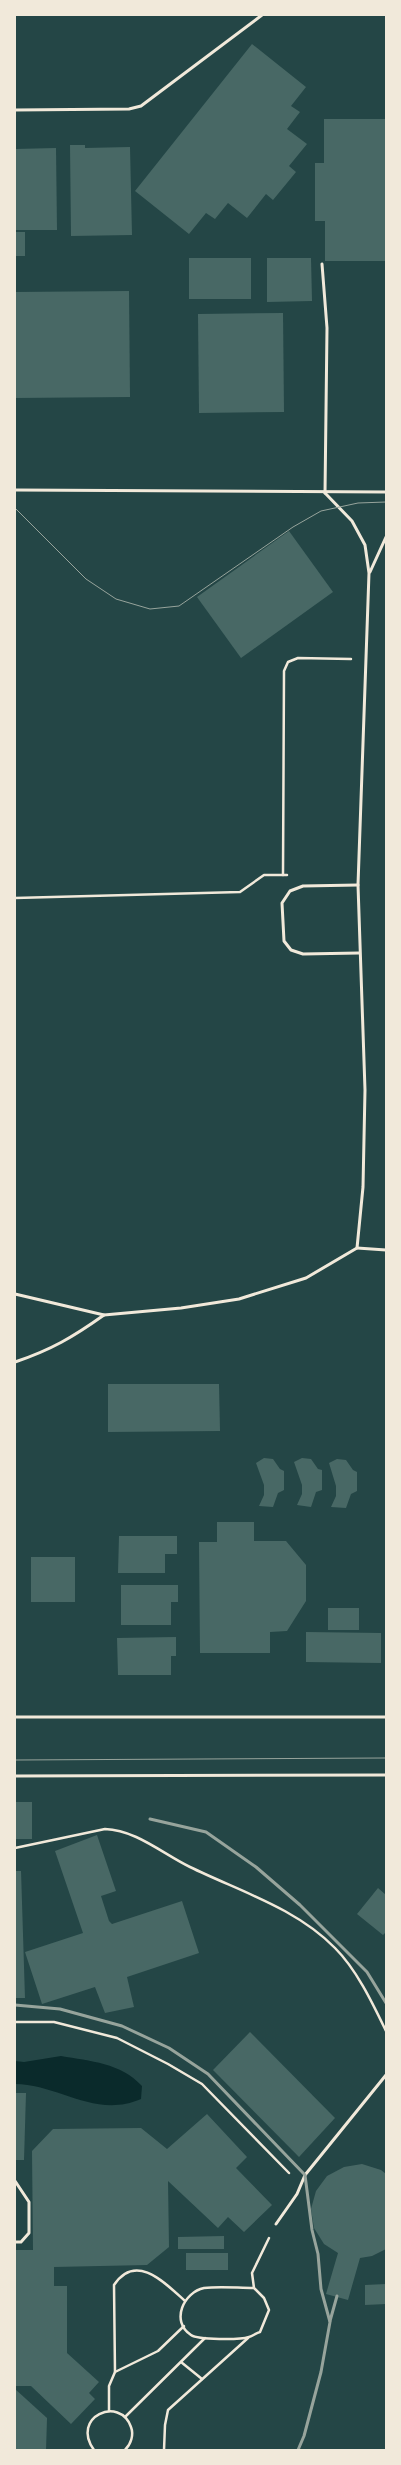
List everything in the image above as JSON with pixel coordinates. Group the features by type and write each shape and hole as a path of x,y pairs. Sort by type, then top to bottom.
{"lane":[{"path":"15,110 129,109 142,106 262,15"},
{"path":"322,264 327,328 325,493 352,521 364,545 369,573 358,885 364,1090 363,1188 357,1248"},
{"path":"15,490 325,493 386,492"},
{"path":"369,573 386,537"},
{"path":"358,885 303,886 290,891 282,903 284,941 291,950 303,954 359,953"},
{"path":"15,1294 104,1315 239,1299 306,1278 357,1248 386,1250"},
{"path":"15,1362 47,1351 78,1333 104,1315"},
{"path":"15,1717 386,1717"},
{"path":"15,1776 386,1775"},
{"path":"276,2224 301,2185 305,2175 386,2075"},
{"path":"15,2182 29,2202 29,2233 21,2242 15,2242"}],"path":[{"path":"283,875 284,671 288,662 298,658 366,659"},
{"path":"15,898 240,892 264,875 291,875"},
{"path":"15,1848 55,1841 105,1829 119,1830 191,1868 258,1897 317,1932 335,1948 346,1961 386,2031"},
{"path":"15,2022 54,2022 117,2038 168,2064 202,2084 301,2185"},
{"path":"164,2450 165,2425 168,2410 248,2338 260,2332 269,2310 264,2298 254,2288 252,2273 276,2224"},
{"path":"109,2411 109,2386 115,2372 114,2285 122,2274 134,2270 157,2276 185,2301"},
{"path":"248,2338 205,2338 191,2335 184,2326 180,2314 185,2301 192,2293 204,2288 254,2288"},
{"path":"115,2372 158,2351 184,2326"},
{"path":"125,2417 205,2338"},
{"path":"181,2362 202,2379"},
{"path":"94,2450 87,2434 90,2422 98,2414 109,2411 125,2417 132,2433 126,2450"}],"shaded area":[{"path":"15,15 386,15 386,2450 15,2450"},
{"path":"61,2056 104,2064 125,2072 142,2086 141,2099 124,2104 108,2105 92,2103 31,2085 15,2084 15,2061 24,2062"}],"building":[{"path":"252,44 306,87 291,106 300,112 287,129 307,144 289,166 296,172 273,200 266,194 247,218 228,203 215,219 206,213 189,234 135,191"},
{"path":"324,119 386,119 386,261 325,261 325,221 315,221 315,163 324,163"},
{"path":"70,145 85,145 85,148 130,147 132,235 71,236"},
{"path":"56,148 57,230 15,230 15,149"},
{"path":"15,232 25,232 25,256 15,256"},
{"path":"189,258 251,258 251,299 189,299"},
{"path":"267,258 311,258 312,301 267,302"},
{"path":"129,291 130,397 15,398 15,292"},
{"path":"283,313 284,412 199,413 198,314"},
{"path":"289,531 333,592 241,658 197,597"},
{"path":"108,1384 219,1384 220,1431 108,1432"},
{"path":"264,1458 273,1459 280,1469 284,1471 284,1490 278,1493 273,1507 259,1506 264,1495 264,1485 256,1463"},
{"path":"302,1458 311,1459 318,1469 322,1470 322,1490 316,1492 311,1507 297,1505 302,1494 302,1485 294,1462"},
{"path":"337,1459 346,1460 353,1470 357,1472 357,1491 351,1494 346,1508 331,1507 336,1496 336,1486 329,1463"},
{"path":"217,1522 254,1522 254,1541 286,1541 306,1565 306,1601 287,1631 270,1632 270,1653 200,1653 199,1542 217,1542"},
{"path":"119,1536 177,1536 177,1554 165,1554 165,1573 118,1573"},
{"path":"31,1557 75,1557 75,1602 31,1602"},
{"path":"121,1585 178,1585 178,1602 171,1602 171,1625 121,1625"},
{"path":"328,1608 359,1608 359,1630 328,1630"},
{"path":"306,1632 381,1633 381,1663 306,1662"},
{"path":"176,1637 176,1656 171,1656 171,1675 118,1675 117,1638"},
{"path":"15,1802 32,1802 32,1839 15,1839"},
{"path":"97,1835 116,1891 101,1896 109,1921 112,1924 182,1901 199,1953 127,1977 134,2007 105,2013 95,1987 42,2004 25,1952 83,1933 55,1851"},
{"path":"15,1871 21,1871 25,1998 15,1998"},
{"path":"378,1888 386,1895 386,1932 383,1935 357,1914"},
{"path":"250,2032 335,2118 299,2157 213,2070"},
{"path":"15,2093 26,2093 24,2160 15,2160"},
{"path":"207,2114 247,2157 236,2168 272,2205 244,2232 228,2217 218,2228 168,2181 169,2247 147,2265 54,2267 54,2286 67,2286 67,2353 99,2382 89,2393 95,2399 71,2424 31,2386 15,2386 15,2250 33,2250 32,2151 53,2129 141,2128 167,2149"},
{"path":"362,2164 381,2170 386,2174 386,2249 372,2256 360,2258 348,2300 326,2294 338,2253 324,2244 314,2228 311,2209 316,2191 327,2176 344,2167"},
{"path":"224,2236 224,2249 178,2249 178,2237"},
{"path":"186,2253 228,2253 228,2270 186,2270"},
{"path":"386,2284 386,2304 365,2305 365,2285"},
{"path":"15,2389 47,2418 46,2450 15,2450"}],"tram line":[{"path":"15,508 86,579 116,599 150,609 179,606 293,527 321,511 358,503 386,502"},
{"path":"15,1760 386,1758"}],"railway":[{"path":"150,1819 206,1832 256,1867 300,1905 367,1972 386,2003"},
{"path":"15,2005 60,2009 122,2026 169,2048 208,2074 305,2175 312,2230 318,2254 321,2289 330,2322 321,2372 304,2436 298,2450"},
{"path":"330,2321 337,2296"}]}
